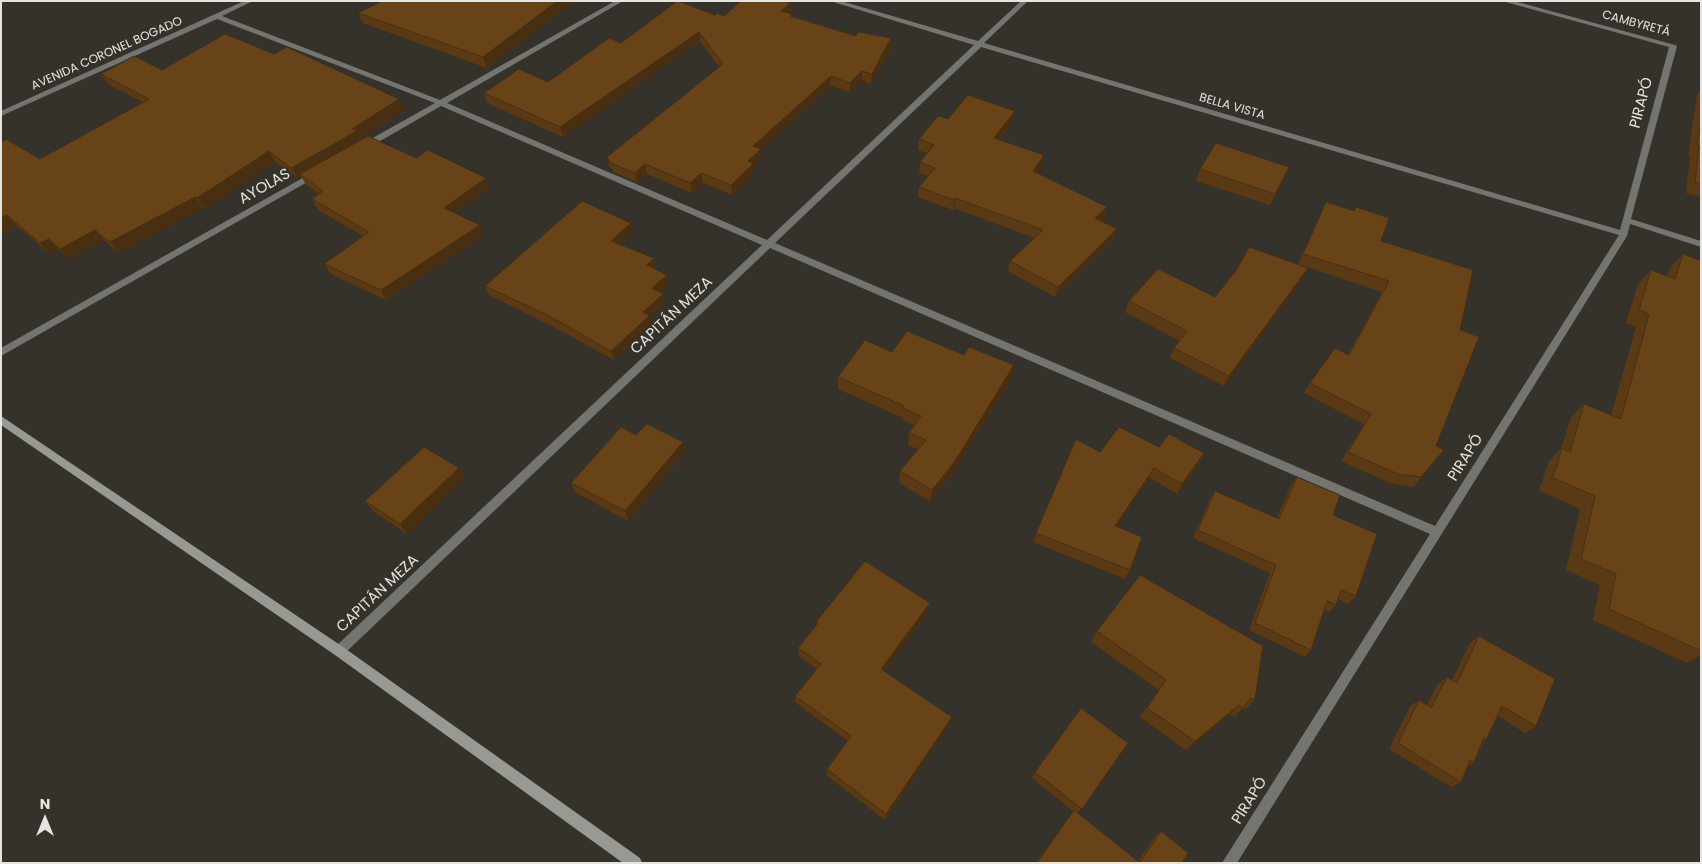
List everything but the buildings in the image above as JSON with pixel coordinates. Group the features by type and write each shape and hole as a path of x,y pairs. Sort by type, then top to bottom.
{"main road":[{"path":"1,420 339,651 635,863"}],"street":[{"name":"AVENIDA CORONEL BOGADO","path":"1,114 250,1"},
{"path":"355,152 620,1"},
{"name":"BELLA VISTA","path":"833,1 1624,234"},
{"name":"CAPITÁN MEZA","path":"339,651 1025,1"},
{"name":"CAMBYRETÁ","path":"1506,1 1673,46"},
{"path":"216,16 441,103 1437,532"},
{"name":"PIRAPÓ","path":"1229,863 1624,234 1626,220 1673,46"},
{"name":"AYOLAS","path":"1,353 320,172"},
{"path":"1626,220 1701,244"}]}
